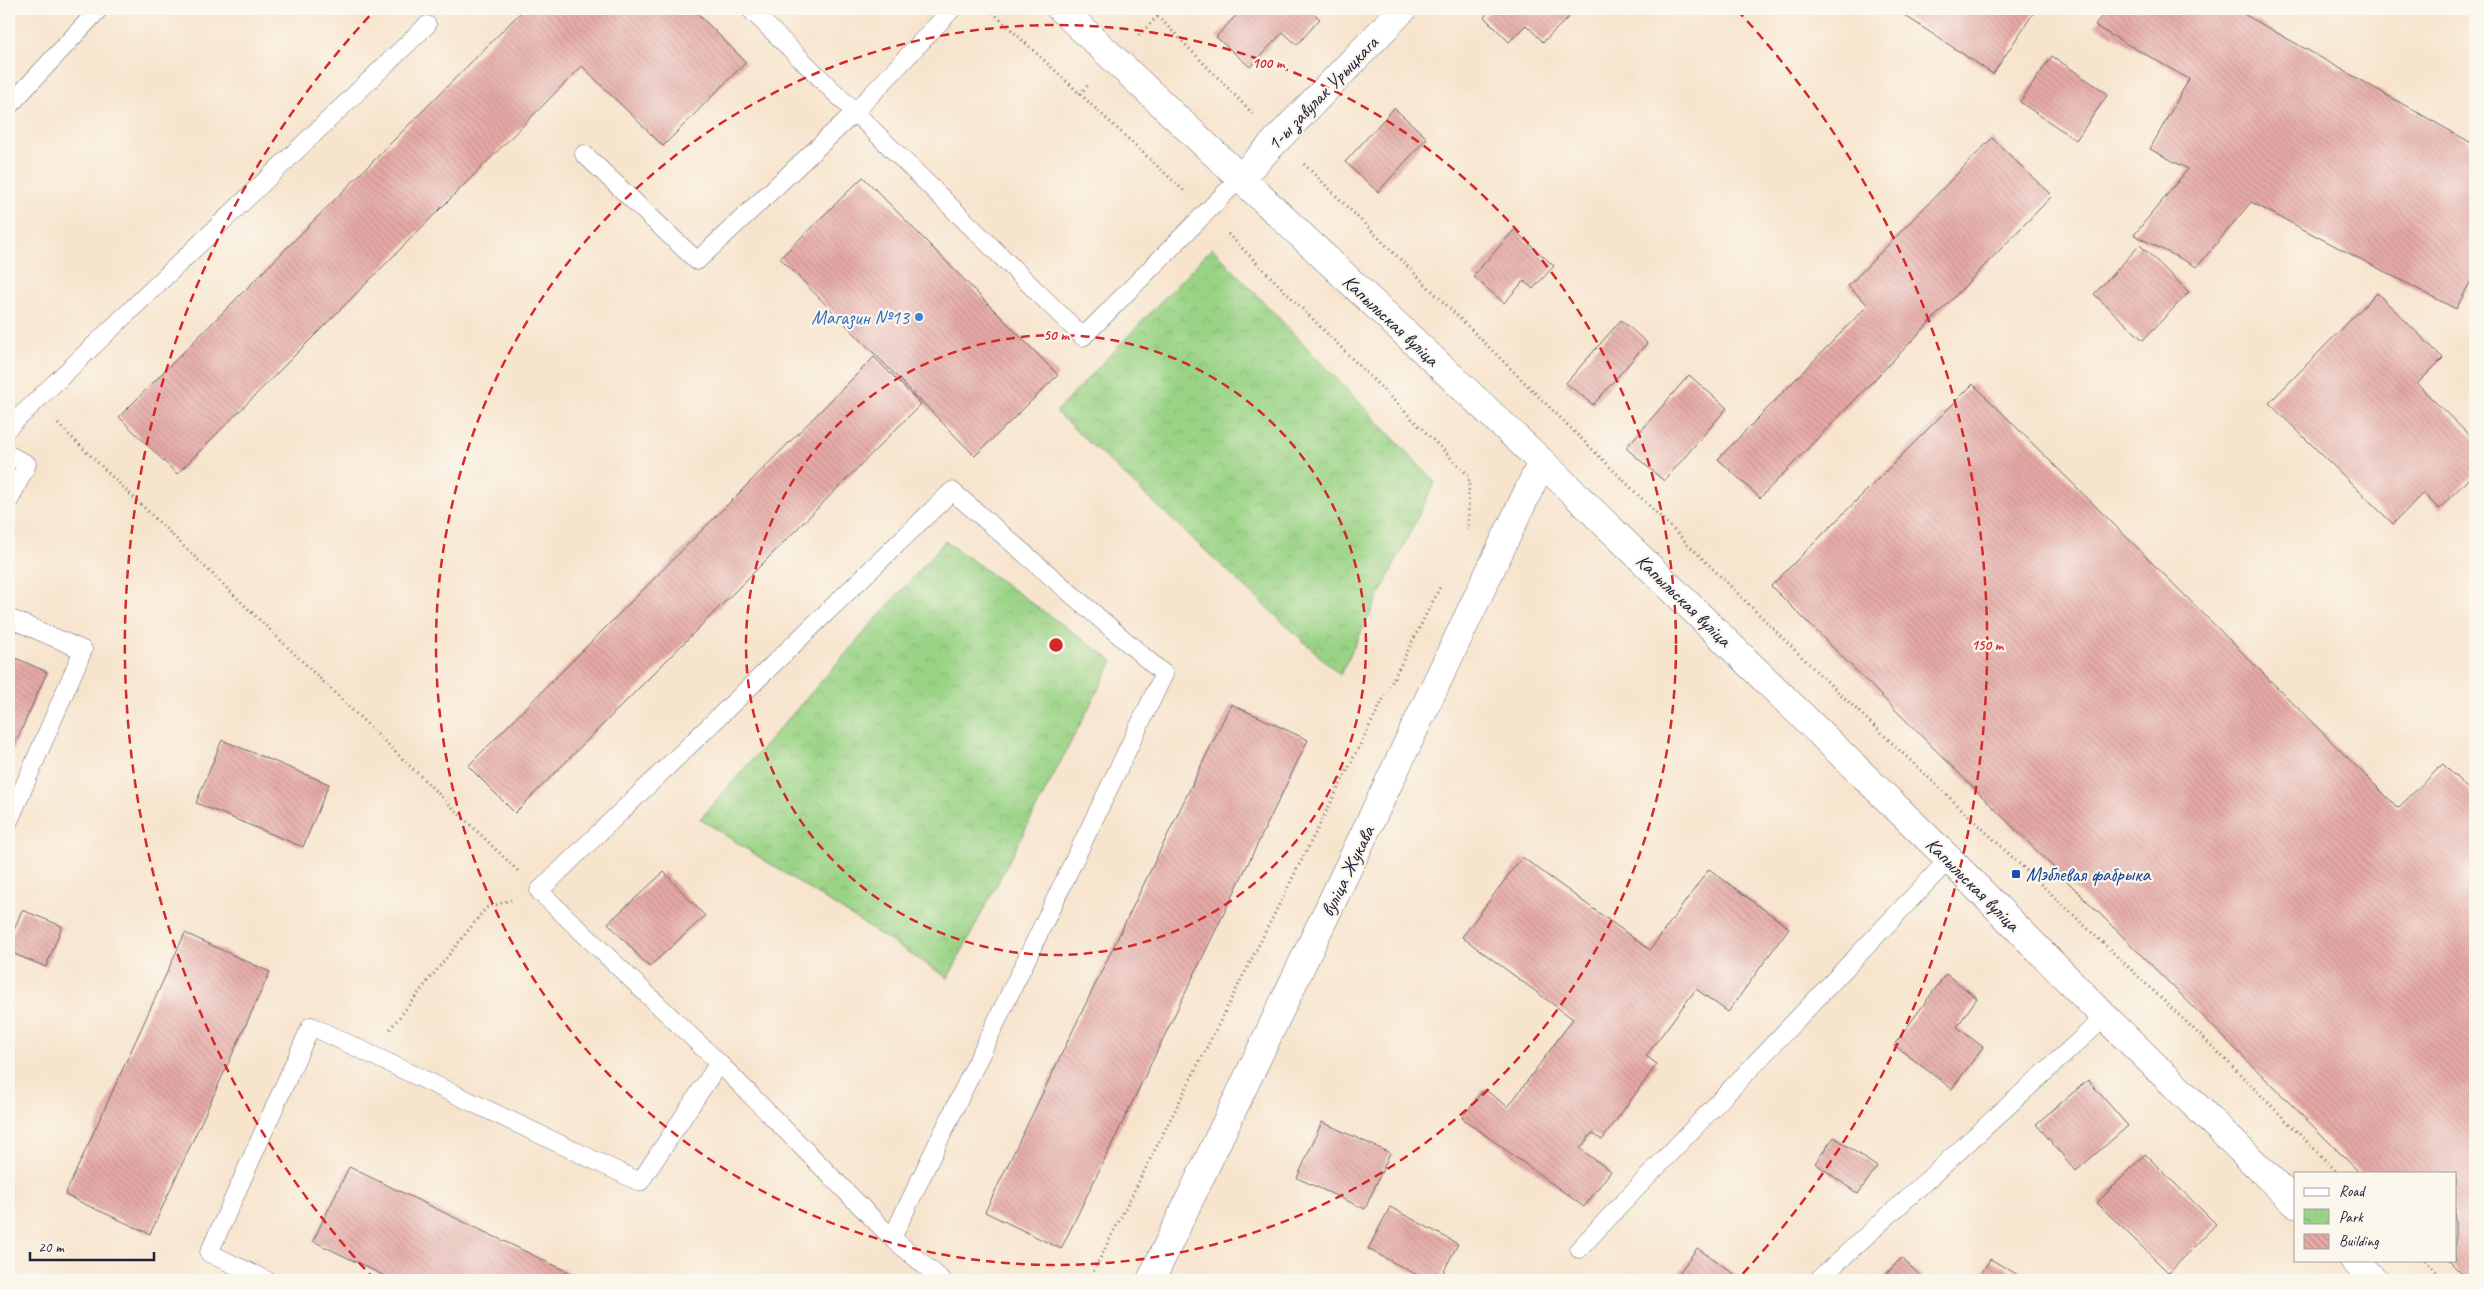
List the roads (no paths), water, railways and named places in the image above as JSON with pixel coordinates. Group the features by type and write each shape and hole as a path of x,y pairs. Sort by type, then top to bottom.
{"main road":[{"name":"Капыльская вуліца","path":"1061,9 1542,462 1949,859 2105,1018 2294,1202"},
{"name":"1-ы завулак Урыцкага","path":"1240,178 1403,9"},
{"name":"вуліца Жукава","path":"1151,1280 1542,462"},
{"path":"2356,1262 2374,1280"}],"lane":[{"path":"9,106 99,9"},
{"path":"750,9 1083,337 1240,178"},
{"path":"584,154 697,261 855,112 952,9"},
{"path":"9,428 426,25"},
{"path":"9,455 27,464 9,501"},
{"path":"892,1238 1164,674 952,491 539,891 719,1063 892,1238 942,1280"},
{"path":"9,618 82,650 9,821"},
{"path":"1579,1249 1949,859"},
{"path":"1818,1280 2105,1018"},
{"path":"266,1280 209,1253 311,1026 372,1053 640,1182 719,1063"}],"place":[{"name":"Магазин №13","path":"919,317"},
{"name":"Мэблевая фабрыка","path":"2016,874"}]}
